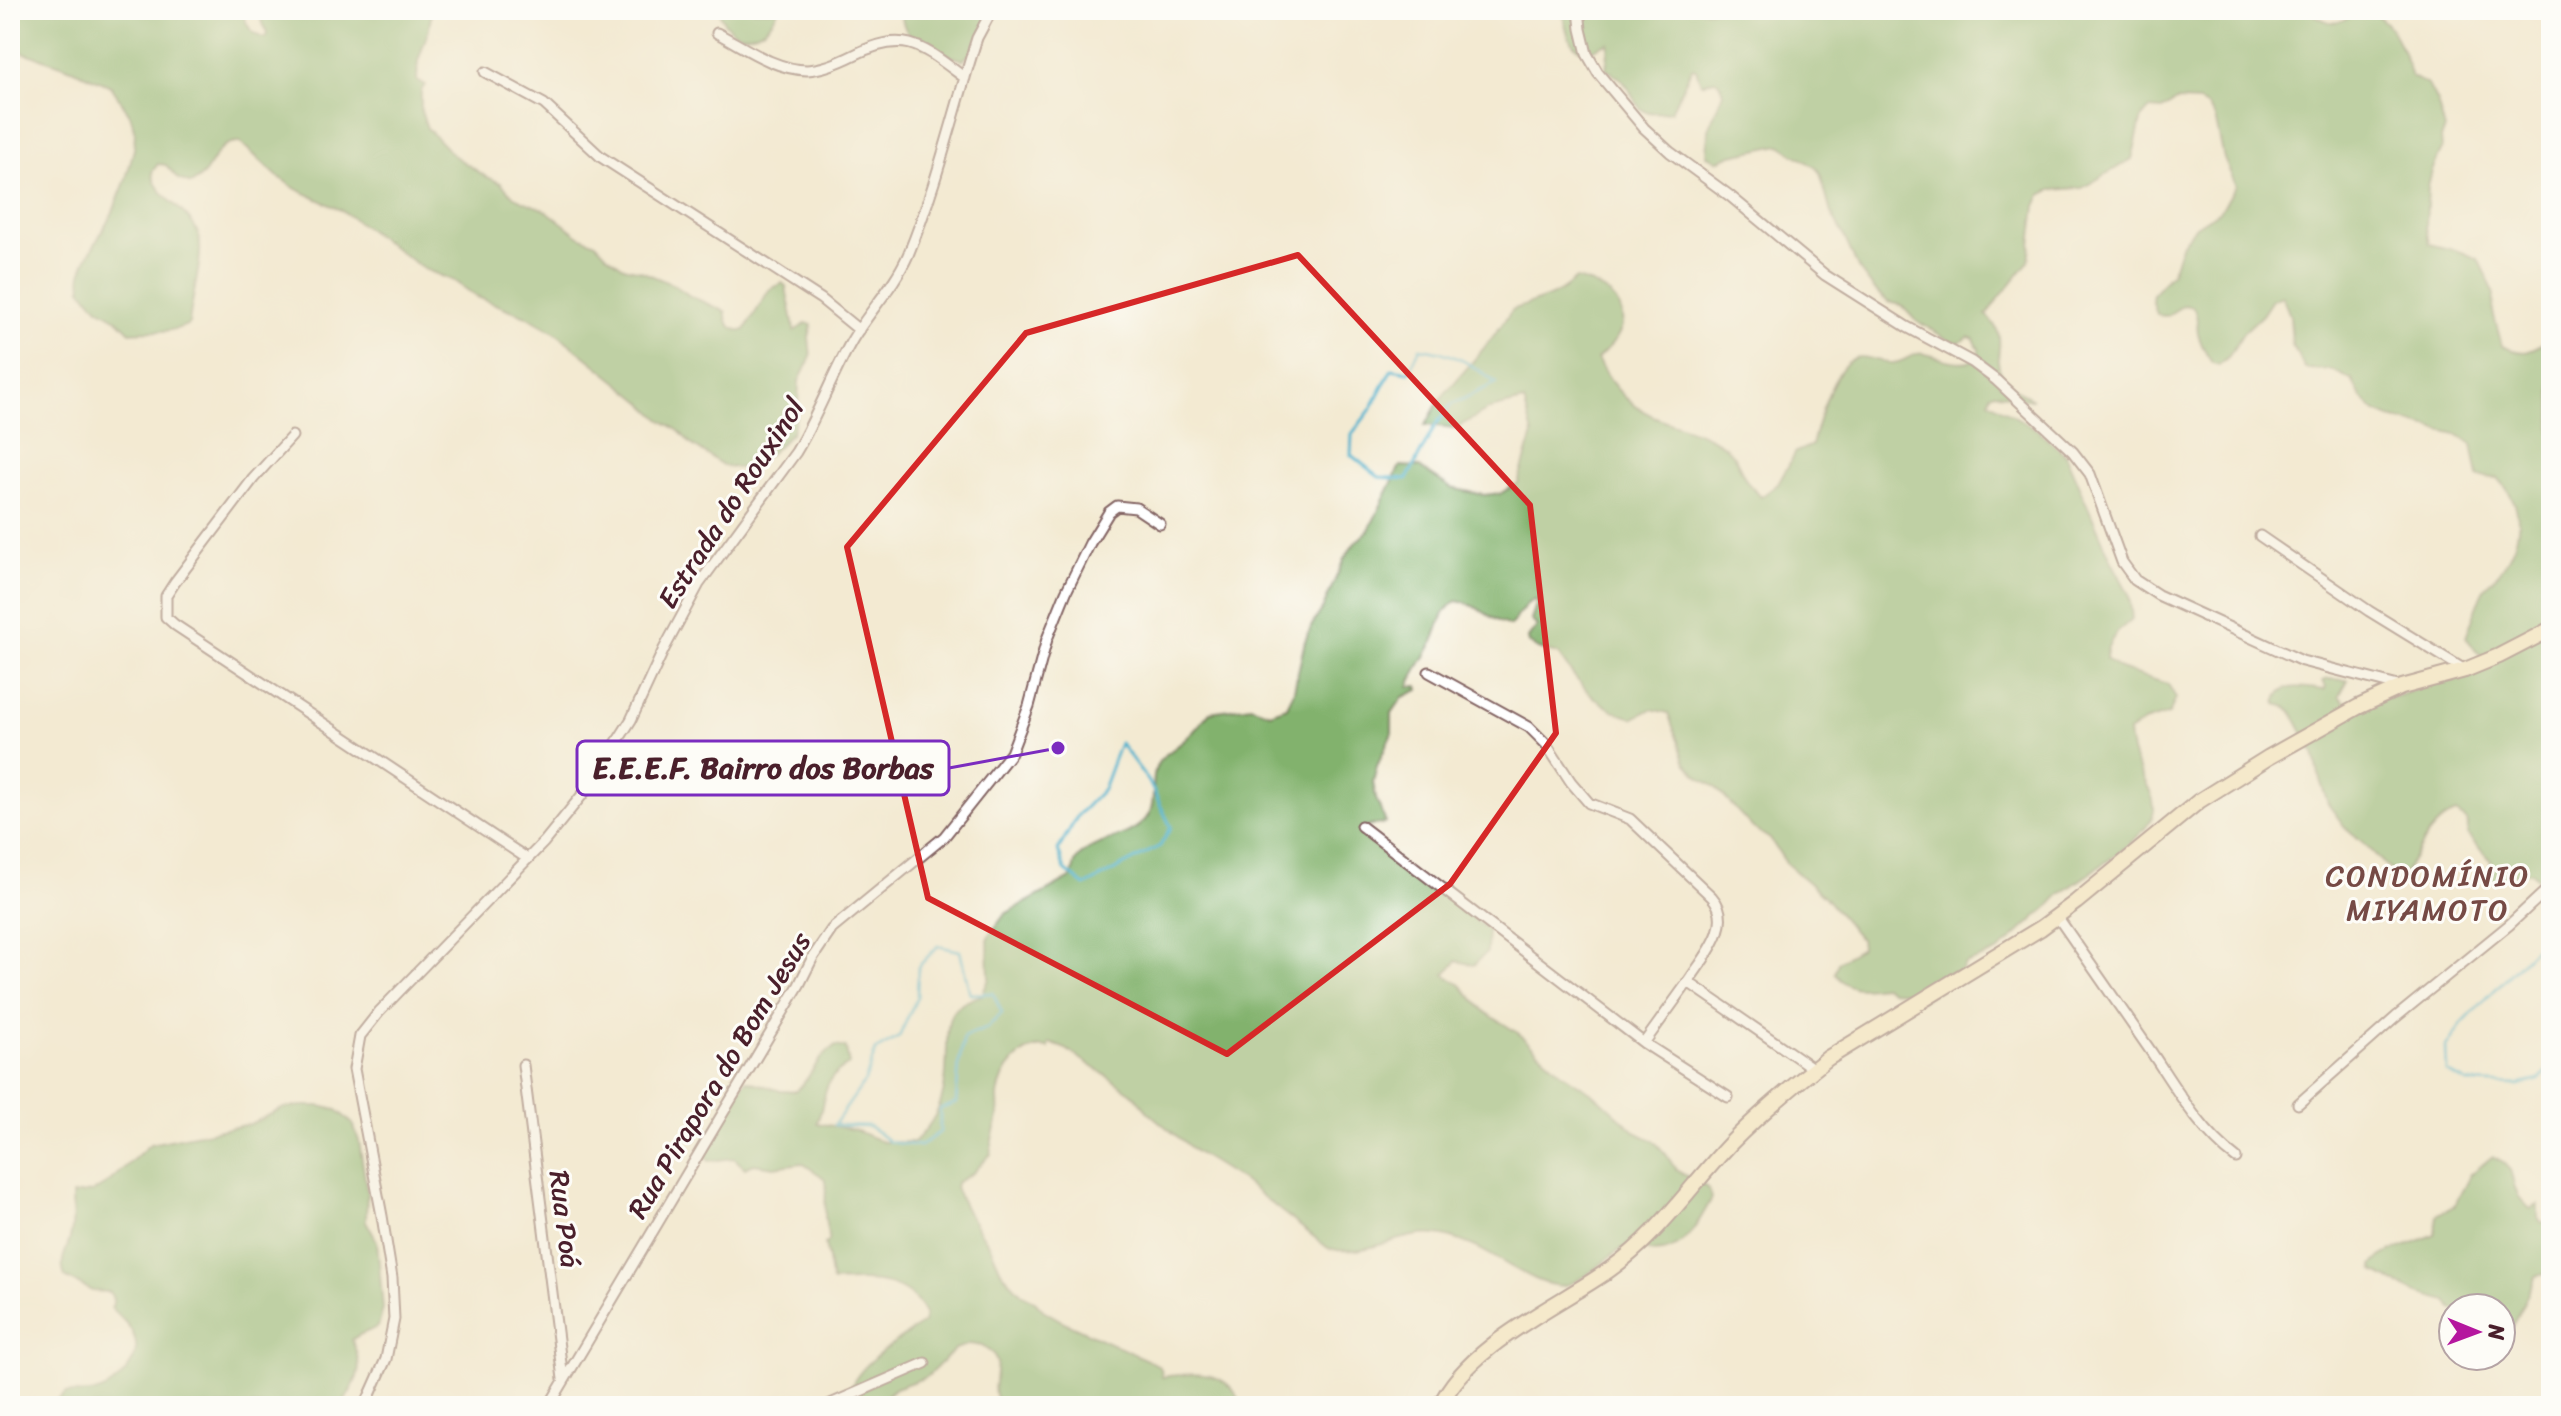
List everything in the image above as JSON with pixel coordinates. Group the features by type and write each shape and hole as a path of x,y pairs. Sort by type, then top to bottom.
{"street":[{"name":"Estrada do Rouxinol","path":"365,1406 386,1359 394,1319 392,1278 354,1069 360,1036 379,1012 528,859 587,789 613,751 699,584 796,452 859,330 906,260 977,38 992,10"},
{"path":"1579,10 1587,54 1598,73 1644,128 1670,152 1730,196 1825,275 1907,327 1972,362 1996,380 2073,452 2090,474 2122,562 2135,580 2158,595 2302,661 2402,687"},
{"path":"717,33 764,58 805,70 839,62 880,43 909,43 941,60 965,78"},
{"path":"485,72 544,104 601,157 821,299 859,330"},
{"path":"292,436 253,479 175,582 166,596 166,617 528,859"},
{"name":"Rua Pirapora do Bom Jesus","path":"549,1406 823,941 844,918 944,837 1011,753 1061,603 1109,512 1117,506 1136,508 1160,524"},
{"path":"2260,536 2369,611 2465,670"},
{"path":"1440,1406 1473,1362 1551,1305 1616,1265 1648,1239 1730,1144 1814,1069 2057,916 2199,801 2269,757 2358,707 2402,687 2465,670 2551,629"},
{"path":"1429,672 1529,727 1546,744 1589,803 1630,819 1719,905 1722,924 1718,934 1644,1043"},
{"path":"1361,826 1644,1043 1728,1097"},
{"path":"2298,1104 2551,886"},
{"path":"2057,916 2173,1085 2209,1132 2236,1158"},
{"path":"1688,982 1814,1069"},
{"name":"Rua Poá","path":"523,1065 564,1379"},
{"path":"826,1406 925,1363"}],"highlighted area":[{"path":"1298,255 1530,505 1556,733 1450,884 1227,1054 928,898 847,547 1026,333"}],"green space":[{"path":"10,10 241,10 252,31 265,38 267,34 261,19 262,10 432,10 418,61 417,81 425,85 421,91 421,111 427,128 453,155 501,183 514,197 547,211 579,236 596,243 624,267 674,285 726,312 728,323 737,330 745,330 769,290 782,283 786,286 794,331 807,323 812,325 809,337 811,357 799,381 798,409 792,432 771,453 747,469 724,466 691,444 679,431 660,419 556,333 424,269 341,210 296,189 277,176 240,142 223,147 203,175 191,184 178,179 166,165 158,164 152,172 160,189 195,228 200,246 199,268 189,324 168,330 130,332 117,319 98,308 82,290 81,274 125,182 134,149 135,131 130,115 111,86 22,52 10,42"},
{"path":"721,10 778,10 765,28 748,35 732,30 724,23"},
{"path":"901,10 994,10 972,52 963,60 913,39 907,32"},
{"path":"1562,10 2307,10 2328,22 2339,22 2360,10 2381,18 2395,35 2412,77 2428,85 2445,129 2441,138 2442,149 2428,187 2426,227 2429,244 2478,259 2494,292 2493,312 2502,346 2528,351 2551,336 2551,877 2537,879 2531,872 2526,872 2491,881 2491,861 2467,835 2466,822 2456,813 2432,830 2405,873 2398,875 2345,827 2328,804 2314,753 2292,712 2276,704 2278,696 2294,687 2324,690 2323,681 2328,679 2348,680 2339,696 2344,702 2398,696 2472,668 2484,657 2466,637 2484,589 2501,570 2514,546 2517,512 2507,489 2498,478 2478,477 2472,444 2456,434 2390,418 2374,411 2361,397 2352,380 2332,370 2305,369 2292,345 2290,316 2282,296 2272,300 2219,365 2212,363 2202,345 2193,307 2184,305 2166,316 2157,315 2153,293 2171,274 2182,243 2196,226 2221,210 2236,186 2224,159 2215,117 2208,107 2199,102 2176,101 2162,110 2149,109 2142,117 2132,159 2082,188 2051,190 2041,195 2036,206 2029,261 1986,315 1998,332 1998,360 2002,375 2012,386 2033,399 1995,392 1989,401 2039,431 2065,454 2129,594 2132,619 2111,641 2106,659 2120,669 2168,684 2176,698 2169,714 2144,722 2129,732 2134,759 2150,791 2154,807 2152,818 2144,830 2061,894 1998,952 1965,964 1961,971 1945,974 1939,988 1922,1000 1909,992 1891,991 1884,986 1851,986 1835,973 1838,962 1861,948 1860,939 1824,896 1786,863 1770,839 1753,828 1715,787 1699,777 1686,763 1668,713 1651,709 1634,718 1611,709 1581,685 1558,654 1538,649 1529,643 1528,638 1537,626 1531,620 1535,599 1527,604 1510,626 1472,605 1456,601 1443,616 1431,646 1411,681 1409,687 1418,686 1419,690 1403,697 1392,713 1392,733 1373,782 1386,823 1363,827 1362,834 1370,843 1392,856 1415,879 1488,930 1487,952 1474,965 1457,961 1444,974 1460,984 1485,1012 1518,1033 1563,1074 1595,1095 1637,1133 1653,1140 1676,1170 1708,1188 1712,1198 1688,1237 1671,1249 1660,1252 1648,1251 1645,1242 1635,1243 1566,1285 1544,1283 1471,1245 1440,1236 1408,1237 1356,1250 1328,1248 1243,1181 1196,1152 1149,1113 1132,1093 1066,1049 1050,1043 1049,1048 1021,1054 1003,1077 991,1154 973,1173 956,1183 955,1188 967,1212 991,1248 1002,1273 1043,1310 1156,1364 1161,1369 1162,1377 1198,1374 1220,1379 1229,1385 1242,1406 998,1406 994,1391 997,1362 993,1354 982,1346 970,1344 955,1349 927,1377 895,1388 880,1401 848,1406 849,1393 863,1369 923,1323 925,1314 908,1293 897,1287 872,1281 832,1282 825,1244 829,1241 825,1219 826,1179 802,1163 774,1167 754,1164 745,1168 734,1158 709,1161 699,1150 746,1080 781,1091 796,1091 823,1056 836,1046 846,1048 849,1065 829,1082 817,1123 855,1130 883,1142 914,1142 932,1121 942,1098 951,1015 961,1005 982,995 989,979 988,937 1005,914 1071,878 1075,863 1082,854 1128,832 1145,820 1152,806 1154,774 1160,760 1186,739 1210,712 1251,706 1270,713 1287,707 1312,625 1323,608 1344,559 1369,530 1400,466 1419,467 1451,488 1484,495 1501,493 1518,483 1533,434 1524,401 1490,409 1456,428 1425,425 1441,398 1512,310 1553,295 1576,279 1610,295 1621,310 1622,319 1617,338 1597,359 1609,379 1624,396 1652,416 1703,434 1729,450 1748,483 1761,497 1778,484 1796,452 1812,445 1828,394 1851,360 1864,357 1896,363 1916,354 1958,362 1978,358 1979,349 1974,339 1969,337 1959,343 1949,340 1915,320 1901,305 1888,302 1874,289 1858,268 1831,213 1816,168 1780,145 1718,161 1707,156 1708,129 1723,93 1719,81 1701,84 1696,69 1692,68 1671,111 1658,113 1643,110 1622,80 1606,69 1609,43 1590,50 1576,47 1569,37"},
{"path":"301,1106 337,1110 353,1124 367,1191 366,1221 377,1241 383,1309 378,1327 352,1340 358,1360 358,1374 342,1406 51,1406 66,1393 105,1389 124,1373 136,1352 133,1334 111,1308 113,1300 109,1292 92,1291 65,1277 64,1255 73,1219 72,1195 92,1192 109,1182 150,1144 250,1124 284,1108"},
{"path":"2493,1156 2505,1163 2521,1199 2530,1209 2538,1205 2541,1222 2551,1223 2551,1280 2545,1274 2536,1276 2517,1316 2517,1292 2437,1292 2437,1298 2415,1292 2374,1271 2373,1265 2383,1255 2435,1234 2437,1215 2454,1206 2471,1174"}],"waterway":[{"path":"1420,348 1461,360 1496,383 1451,405 1435,426 1407,479 1379,477 1351,455 1352,434 1371,409 1392,369 1409,372 1420,348"},
{"path":"1120,743 1149,782 1171,827 1160,846 1085,886 1065,870 1058,850 1078,815 1103,789 1120,743"},
{"path":"2551,941 2534,949 2462,1024 2446,1047 2447,1072 2467,1083 2518,1085 2539,1080 2551,1067"},
{"path":"938,946 960,951 970,994 993,993 1002,1013 987,1028 964,1037 956,1103 940,1109 940,1132 920,1146 890,1142 869,1126 834,1125 865,1081 876,1050 899,1037 917,997 918,967 938,946"}],"place":[{"name":"E.E.E.F. Bairro dos Borbas","path":"1058,748"}],"district":[{"name":"CONDOMÍNIO MIYAMOTO","path":"2428,893"}]}
